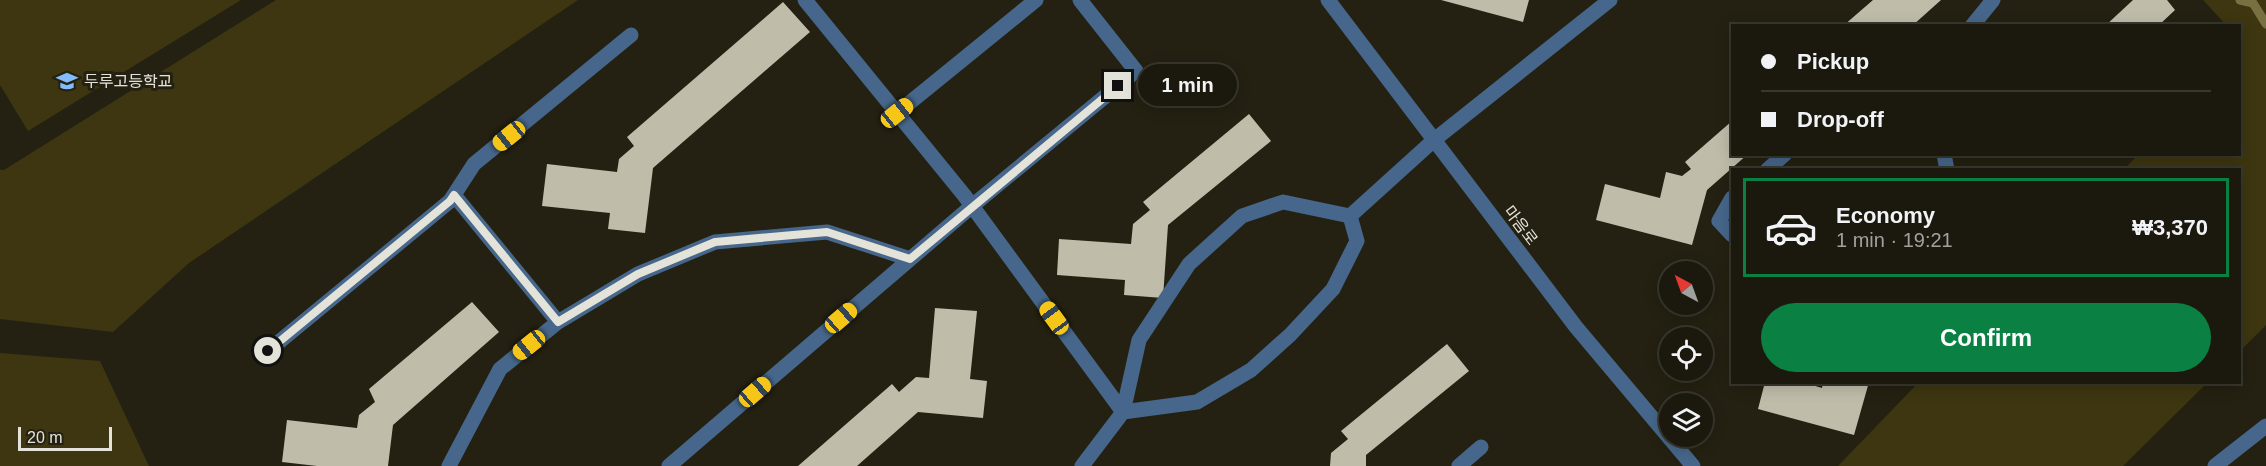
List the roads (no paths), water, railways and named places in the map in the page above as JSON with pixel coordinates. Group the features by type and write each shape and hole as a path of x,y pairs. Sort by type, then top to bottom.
{"street":[{"path":"805,0 972,206 1124,412"},
{"path":"897,113 1036,0"},
{"path":"669,466 972,206 1136,71 1080,0"},
{"name":"마음로","path":"1328,0 1576,327 1693,466"},
{"path":"1350,216 1434,140 1610,0"},
{"path":"1973,24 1994,0"},
{"path":"268,351 450,201 474,164 631,35"},
{"path":"1769,168 1783,156"},
{"path":"454,195 558,322"},
{"path":"1731,200 1719,221 1731,234"},
{"path":"1082,466 1124,412 1139,340 1189,264 1242,216 1283,202 1350,216"},
{"path":"1124,412 1197,402 1251,370 1290,335 1333,289 1357,241 1350,216"},
{"path":"449,466 500,369 558,322 638,274 715,242 827,232 910,259"},
{"path":"2215,466 2266,426"},
{"path":"1459,466 1481,447"}],"waterway":[{"path":"2240,0 2253,3 2266,24"}],"place":[{"name":"두루고등학교","path":"67,81"}]}
